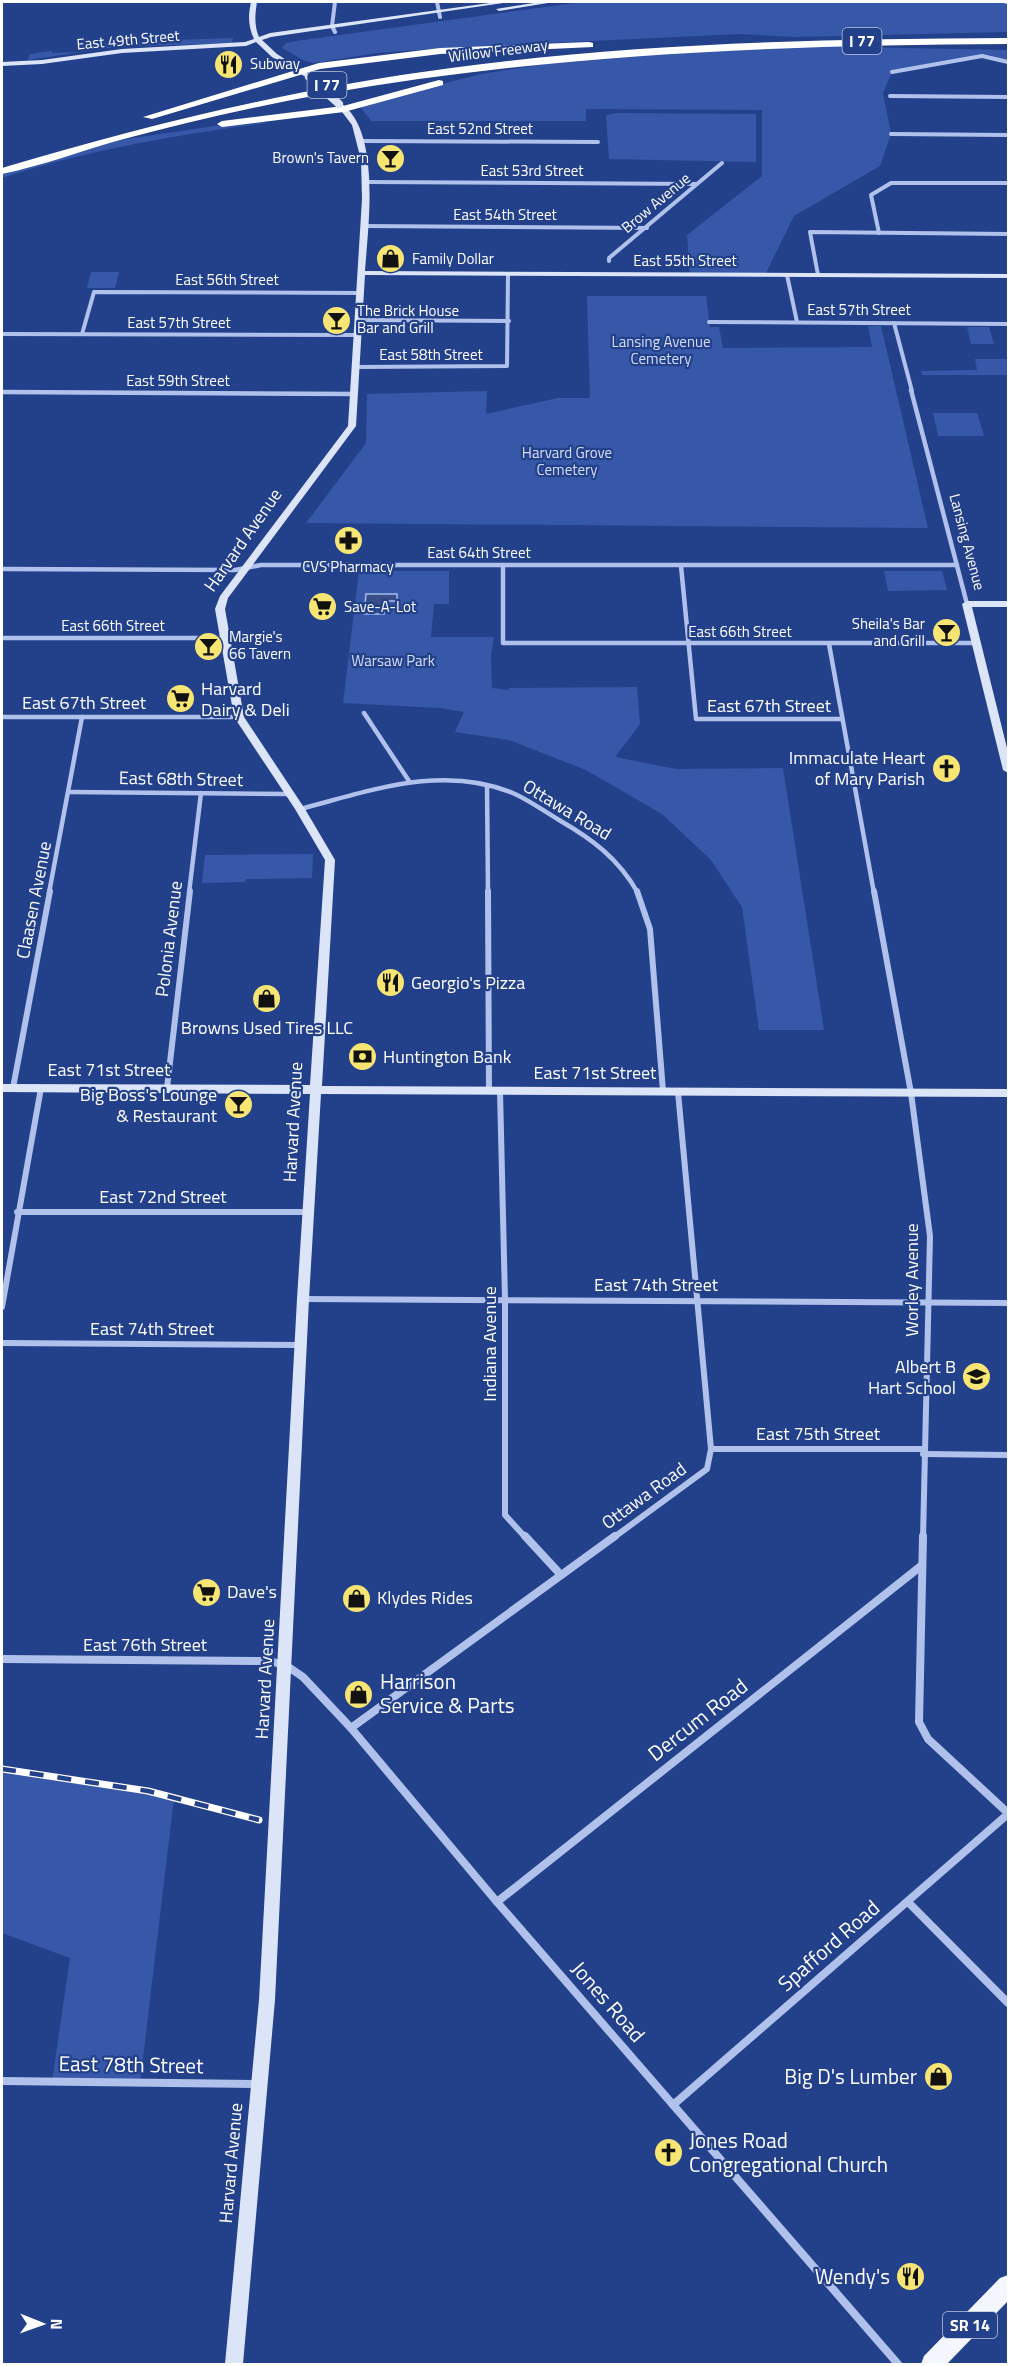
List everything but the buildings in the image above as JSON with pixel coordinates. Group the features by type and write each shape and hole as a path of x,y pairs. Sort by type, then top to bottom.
{"highway":[{"name":"Willow Freeway","path":"2,161 189,113 366,78 479,61 659,42 742,38 1008,36"},
{"name":"Willow Freeway","path":"2,171 99,143 208,116 397,79 602,55 716,47 833,42 1008,41"},
{"path":"135,121 299,70 366,58 440,51 659,42"},
{"path":"716,47 1008,50"},
{"path":"99,143 342,106 481,74 602,55"},
{"path":"2,161 97,131"}],"main road":[{"path":"254,2 250,24 257,41"},
{"path":"439,14 507,2"},
{"path":"439,14 551,2"},
{"name":"East 49th Street","path":"2,64 42,62 122,51 273,41 333,29 439,14"},
{"name":"Harvard Avenue","path":"234,2364 259,2084 287,1666 303,1299 330,860 291,794 239,717 221,602 352,426 366,182 362,141 342,106 309,77 257,41"},
{"name":"East 55th Street","path":"362,273 1008,276"},
{"path":"967,604 1008,604"},
{"name":"Lansing Avenue","path":"967,604 1008,770"},
{"name":"East 71st Street","path":"7,1088 1008,1093"},
{"name":"SR 14","path":"932,2364 1008,2286"}],"street":[{"path":"333,29 335,2"},
{"path":"437,2 439,14"},
{"path":"892,72 982,56 1008,62"},
{"path":"890,96 1008,97"},
{"path":"891,134 1008,135"},
{"name":"East 52nd Street","path":"362,141 598,142"},
{"name":"Brow Avenue","path":"609,261 609,258 722,163"},
{"name":"East 53rd Street","path":"366,182 698,184"},
{"path":"879,233 871,195 891,183 1008,183"},
{"name":"East 54th Street","path":"363,226 647,228"},
{"path":"818,275 810,232 1008,234"},
{"path":"358,320 509,321 508,274"},
{"path":"787,275 797,322"},
{"name":"East 56th Street","path":"82,334 94,292 360,293"},
{"name":"East 58th Street","path":"355,368 507,366 509,321"},
{"name":"East 57th Street","path":"709,322 1008,324"},
{"name":"Lansing Avenue","path":"894,323 967,604"},
{"name":"East 57th Street","path":"2,334 357,335"},
{"name":"East 59th Street","path":"2,392 354,394"},
{"name":"East 64th Street","path":"2,570 246,568 261,565 957,565"},
{"name":"East 66th Street","path":"503,565 502,643 977,643"},
{"path":"681,566 687,643"},
{"name":"East 66th Street","path":"2,638 225,638"},
{"name":"East 67th Street","path":"687,643 696,720 842,719"},
{"name":"Worley Avenue","path":"829,644 911,1093 930,1236 919,1722 922,1731 1008,1814"},
{"path":"364,714 409,781"},
{"name":"East 67th Street","path":"2,717 239,717"},
{"name":"Claasen Avenue","path":"7,1088 70,792 82,717"},
{"name":"Ottawa Road","path":"300,809 409,781 436,779 487,785 514,794 537,805 592,839 611,855 633,883 642,900 650,929 663,1091"},
{"name":"Indiana Avenue","path":"487,785 494,1091 505,1299 505,1515 561,1575"},
{"name":"East 68th Street","path":"70,792 291,794"},
{"name":"Polonia Avenue","path":"167,1088 201,793"},
{"path":"2,1306 41,1088"},
{"path":"678,1092 711,1449"},
{"name":"East 72nd Street","path":"17,1212 309,1212"},
{"name":"East 74th Street","path":"303,1299 1008,1303"},
{"name":"East 74th Street","path":"2,1344 302,1345"},
{"name":"Ottawa Road","path":"351,1728 707,1469 711,1449"},
{"name":"East 75th Street","path":"711,1449 924,1451 1008,1455"},
{"name":"Dercum Road","path":"497,1902 921,1566"},
{"name":"East 76th Street","path":"2,1659 270,1661 287,1666"},
{"name":"Jones Road","path":"287,1666 303,1677 351,1728 497,1902 898,2364"},
{"name":"Spafford Road","path":"674,2105 1008,1814"},
{"path":"908,1902 1008,2002"},
{"name":"East 78th Street","path":"2,2081 259,2084"}],"green space":[{"path":"582,2 1008,2 1008,32 795,37 739,34 445,48 377,53 314,63 305,61 282,48 286,43 296,41"},
{"path":"233,38 232,43 115,47 28,60 30,54 52,51 52,53 80,52 82,47 114,42"},
{"path":"794,46 1008,50 1008,62 982,56 892,72 883,93 891,134 880,166 794,216 765,275 690,275 687,235 762,176 762,110 586,109 586,121 371,121 359,105 481,74 602,55"},
{"path":"616,113 756,114 756,162 609,159 606,115"},
{"path":"263,119 265,123 165,138 99,151 2,178 2,171 99,143"},
{"path":"91,272 119,272 115,288 87,288"},
{"name":"Harvard Grove Cemetery","path":"587,296 706,296 710,327 719,327 723,348 872,347 868,326 881,326 928,528 306,523 366,443 367,394 487,391 486,414 558,398 590,398"},
{"path":"967,327 989,327 994,344 971,344"},
{"path":"975,359 1008,359 1008,375 922,375 921,371 977,370"},
{"path":"933,413 977,413 984,436 938,436"},
{"name":"Warsaw Park","path":"359,571 449,571 449,604 434,604 431,637 494,637 491,655 492,688 509,690 509,688 637,687 640,724 615,757 676,769 783,768 824,1030 759,1030 742,907 711,860 662,814 586,770 509,740 455,732 464,712 440,708 343,703"},
{"path":"884,571 942,571 947,590 888,591"},
{"path":"313,854 312,878 246,879 245,882 202,883 205,855"},
{"path":"2,1769 148,1791 174,1798 140,2083 52,2082 70,1958 2,1933"}],"shaded area":[{"path":"366,594 397,594 397,601 385,601 384,614 364,614"}],"railway":[{"path":"2,1769 148,1791 259,1820"}],"place":[{"name":"Subway","path":"229,64"},
{"name":"Brown's Tavern","path":"390,158"},
{"name":"Family Dollar","path":"391,259"},
{"name":"The Brick House Bar and Grill","path":"336,320"},
{"name":"CVS Pharmacy","path":"348,540"},
{"name":"Save-A-Lot","path":"323,607"},
{"name":"Sheila's Bar and Grill","path":"946,633"},
{"name":"Margie's 66 Tavern","path":"208,646"},
{"name":"Harvard Dairy & Deli","path":"180,699"},
{"name":"Immaculate Heart of Mary Parish","path":"946,768"},
{"name":"Georgio's Pizza","path":"390,983"},
{"name":"Browns Used Tires LLC","path":"267,999"},
{"name":"Huntington Bank","path":"362,1057"},
{"name":"Big Boss's Lounge & Restaurant","path":"238,1105"},
{"name":"Albert B Hart School","path":"977,1377"},
{"name":"Dave's","path":"206,1592"},
{"name":"Klydes Rides","path":"356,1598"},
{"name":"Harrison Service & Parts","path":"359,1694"},
{"name":"Big D's Lumber","path":"938,2077"},
{"name":"Jones Road Congregational Church","path":"668,2153"},
{"name":"Wendy's","path":"911,2277"}],"park label":[{"name":"Lansing Avenue Cemetery","path":"661,350"}]}
